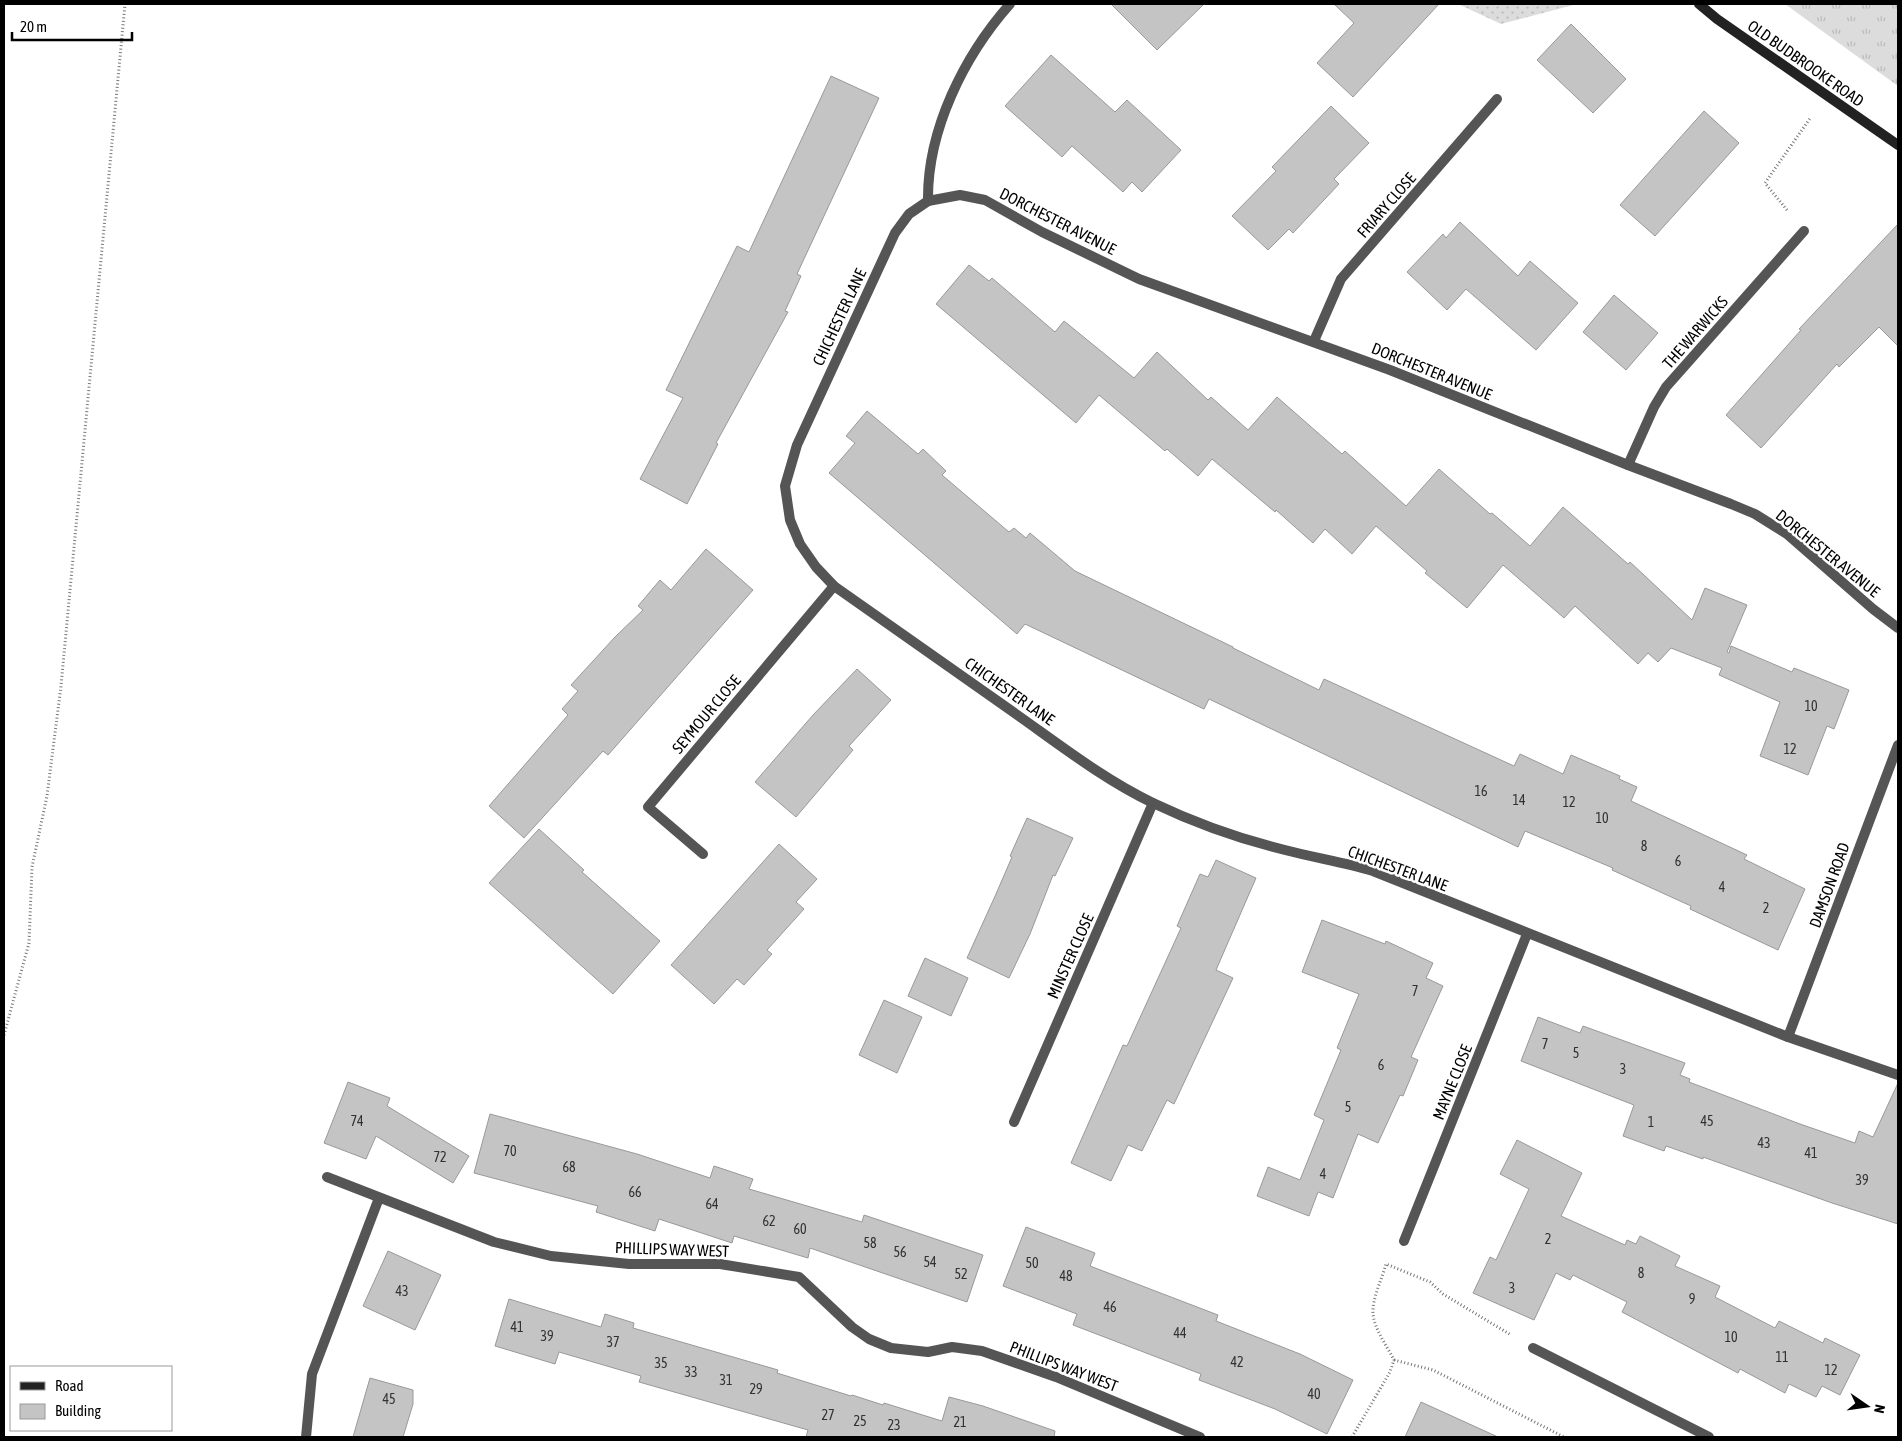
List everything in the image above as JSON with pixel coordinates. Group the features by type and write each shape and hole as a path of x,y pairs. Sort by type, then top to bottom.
{"street":[{"path":"928,201 928,176 932,150 944,112 965,66 989,27 1010,4"},
{"name":"OLD BUDBROOKE ROAD","path":"1699,4 1717,19 1898,145"},
{"name":"FRIARY CLOSE","path":"1314,341 1341,279 1497,99"},
{"name":"DORCHESTER AVENUE","path":"928,201 960,195 985,200 1042,232 1139,279 1314,341 1731,504 1772,524 1787,534 1873,609 1898,628"},
{"name":"CHICHESTER LANE","path":"928,201 908,214 895,234 797,445 785,486 790,520 800,544 816,567 834,586 1072,753 1112,780 1153,803 1206,826 1247,839 1285,850 1346,863 1373,872 1788,1037 1898,1074"},
{"name":"THE WARWICKS","path":"1628,465 1654,407 1666,387 1804,231"},
{"name":"SEYMOUR CLOSE","path":"703,854 648,806 834,586"},
{"name":"DAMSON ROAD","path":"1788,1037 1898,744"},
{"name":"MINSTER CLOSE","path":"1014,1122 1153,803"},
{"name":"MAYNE CLOSE","path":"1404,1242 1527,934"},
{"name":"PHILLIPS WAY WEST","path":"327,1177 494,1242 551,1256 629,1264 720,1264 799,1277 852,1327 869,1339 891,1348 928,1352 952,1347 982,1351 1056,1377 1200,1437"},
{"path":"306,1437 312,1374 379,1198"},
{"path":"1533,1348 1709,1437"}],"path":[{"path":"4,1035 29,943 32,867 47,796 61,686 125,4"},
{"path":"1804,231 1765,183 1826,96"},
{"path":"1352,1437 1390,1372 1394,1360 1381,1336 1373,1315 1374,1301 1386,1264 1430,1282 1443,1294 1533,1348"},
{"path":"1394,1360 1433,1370 1564,1437"}],"green space":[{"path":"1458,4 1577,4 1501,24"},
{"path":"1785,4 1898,4 1898,86"}],"building":[{"path":"1111,4 1204,4 1157,50"},
{"path":"1334,4 1439,4 1353,97 1317,63 1354,23"},
{"path":"1571,24 1626,79 1593,113 1537,60"},
{"path":"1051,55 1115,112 1127,100 1181,150 1142,192 1132,182 1123,192 1072,146 1062,157 1005,106"},
{"path":"831,76 879,98 797,274 801,276 785,311 788,312 716,443 718,444 687,504 640,479 683,398 666,390 737,246 749,252"},
{"path":"1331,106 1369,143 1334,179 1339,184 1293,233 1289,229 1268,250 1232,216 1276,171 1272,167"},
{"path":"1704,111 1739,143 1655,236 1620,205"},
{"path":"1460,222 1518,276 1530,261 1578,303 1536,350 1466,289 1447,310 1407,272 1443,234 1446,238"},
{"path":"1898,224 1898,346 1879,327 1839,367 1837,364 1761,448 1726,415 1801,330 1799,329"},
{"path":"969,265 989,281 992,278 1055,332 1064,321 1134,378 1157,352 1208,400 1211,397 1248,430 1277,397 1342,454 1345,451 1406,506 1439,469 1530,546 1563,507 1628,564 1630,562 1692,620 1705,588 1747,605 1727,652 1729,653 1731,646 1792,672 1794,668 1849,690 1834,729 1827,726 1808,775 1760,756 1780,702 1719,675 1722,668 1671,648 1658,662 1648,653 1638,664 1575,606 1564,618 1503,565 1467,608 1425,573 1427,571 1376,526 1352,554 1325,529 1313,543 1276,510 1275,512 1212,459 1198,476 1167,449 1165,451 1099,395 1076,423 936,304"},
{"path":"1614,295 1658,333 1626,370 1583,332"},
{"path":"867,411 918,454 923,449 946,471 942,475 1009,532 1014,528 1026,538 1030,533 1075,571 1319,690 1324,679 1514,766 1520,754 1563,774 1571,755 1620,776 1619,779 1637,787 1631,801 1747,855 1744,859 1805,889 1778,950 1690,909 1691,906 1612,870 1613,868 1525,831 1518,847 1209,699 1204,709 1025,624 1017,634 829,473 855,443 846,436"},
{"path":"706,549 753,590 608,755 603,751 524,838 489,806 568,715 562,709 578,691 571,685 615,637 643,610 638,606 660,580 671,590"},
{"path":"857,669 891,700 849,746 853,750 796,817 755,782 813,715"},
{"path":"1027,818 1073,838 1055,876 1053,875 1030,934 1009,978 967,958 1012,857 1010,856"},
{"path":"539,829 584,870 582,872 660,941 613,994 489,883"},
{"path":"779,844 817,879 796,902 804,909 767,950 772,954 744,985 737,979 714,1004 671,965"},
{"path":"1216,860 1256,878 1216,970 1233,978 1174,1104 1167,1100 1142,1151 1128,1145 1111,1181 1071,1163 1123,1045 1127,1046 1181,928 1177,926 1200,874 1208,877"},
{"path":"1322,920 1385,944 1386,941 1433,963 1426,978 1443,986 1411,1057 1418,1060 1403,1096 1400,1095 1378,1143 1358,1134 1333,1198 1318,1192 1309,1216 1257,1196 1268,1167 1300,1180 1324,1120 1314,1115 1341,1050 1337,1048 1359,994 1302,972"},
{"path":"925,958 968,978 951,1016 908,996"},
{"path":"884,1000 922,1017 897,1073 859,1055"},
{"path":"1538,1017 1580,1033 1583,1026 1685,1063 1680,1075 1690,1079 1689,1082 1855,1143 1859,1131 1873,1137 1898,1083 1898,1224 1832,1203 1703,1157 1703,1159 1666,1146 1664,1151 1623,1136 1634,1105 1521,1061"},
{"path":"348,1082 390,1098 387,1106 469,1156 453,1183 376,1136 366,1159 324,1143"},
{"path":"490,1114 637,1154 710,1178 714,1166 753,1179 749,1189 862,1222 864,1215 983,1255 967,1302 810,1248 808,1258 734,1236 732,1243 659,1219 655,1231 596,1212 598,1206 474,1173"},
{"path":"1517,1140 1582,1173 1561,1216 1625,1245 1627,1240 1636,1244 1640,1236 1680,1256 1675,1266 1720,1286 1715,1297 1775,1328 1779,1321 1823,1343 1825,1338 1860,1355 1840,1395 1822,1386 1816,1397 1789,1384 1785,1393 1740,1369 1738,1373 1622,1312 1627,1302 1573,1275 1570,1280 1556,1273 1534,1320 1473,1293 1490,1257 1496,1260 1529,1189 1500,1174"},
{"path":"1026,1227 1095,1253 1090,1266 1218,1315 1216,1321 1300,1354 1353,1380 1327,1434 1275,1409 1199,1380 1201,1374 1073,1325 1077,1314 1003,1286"},
{"path":"388,1251 441,1275 415,1330 363,1306"},
{"path":"509,1299 601,1327 605,1314 634,1323 633,1328 778,1370 777,1373 851,1396 883,1405 884,1403 942,1421 949,1397 983,1406 1055,1431 1054,1437 806,1437 808,1430 639,1382 641,1376 559,1352 555,1364 495,1346"},
{"path":"370,1378 413,1390 413,1404 403,1437 353,1437"},
{"path":"1421,1402 1498,1437 1405,1437"}]}
